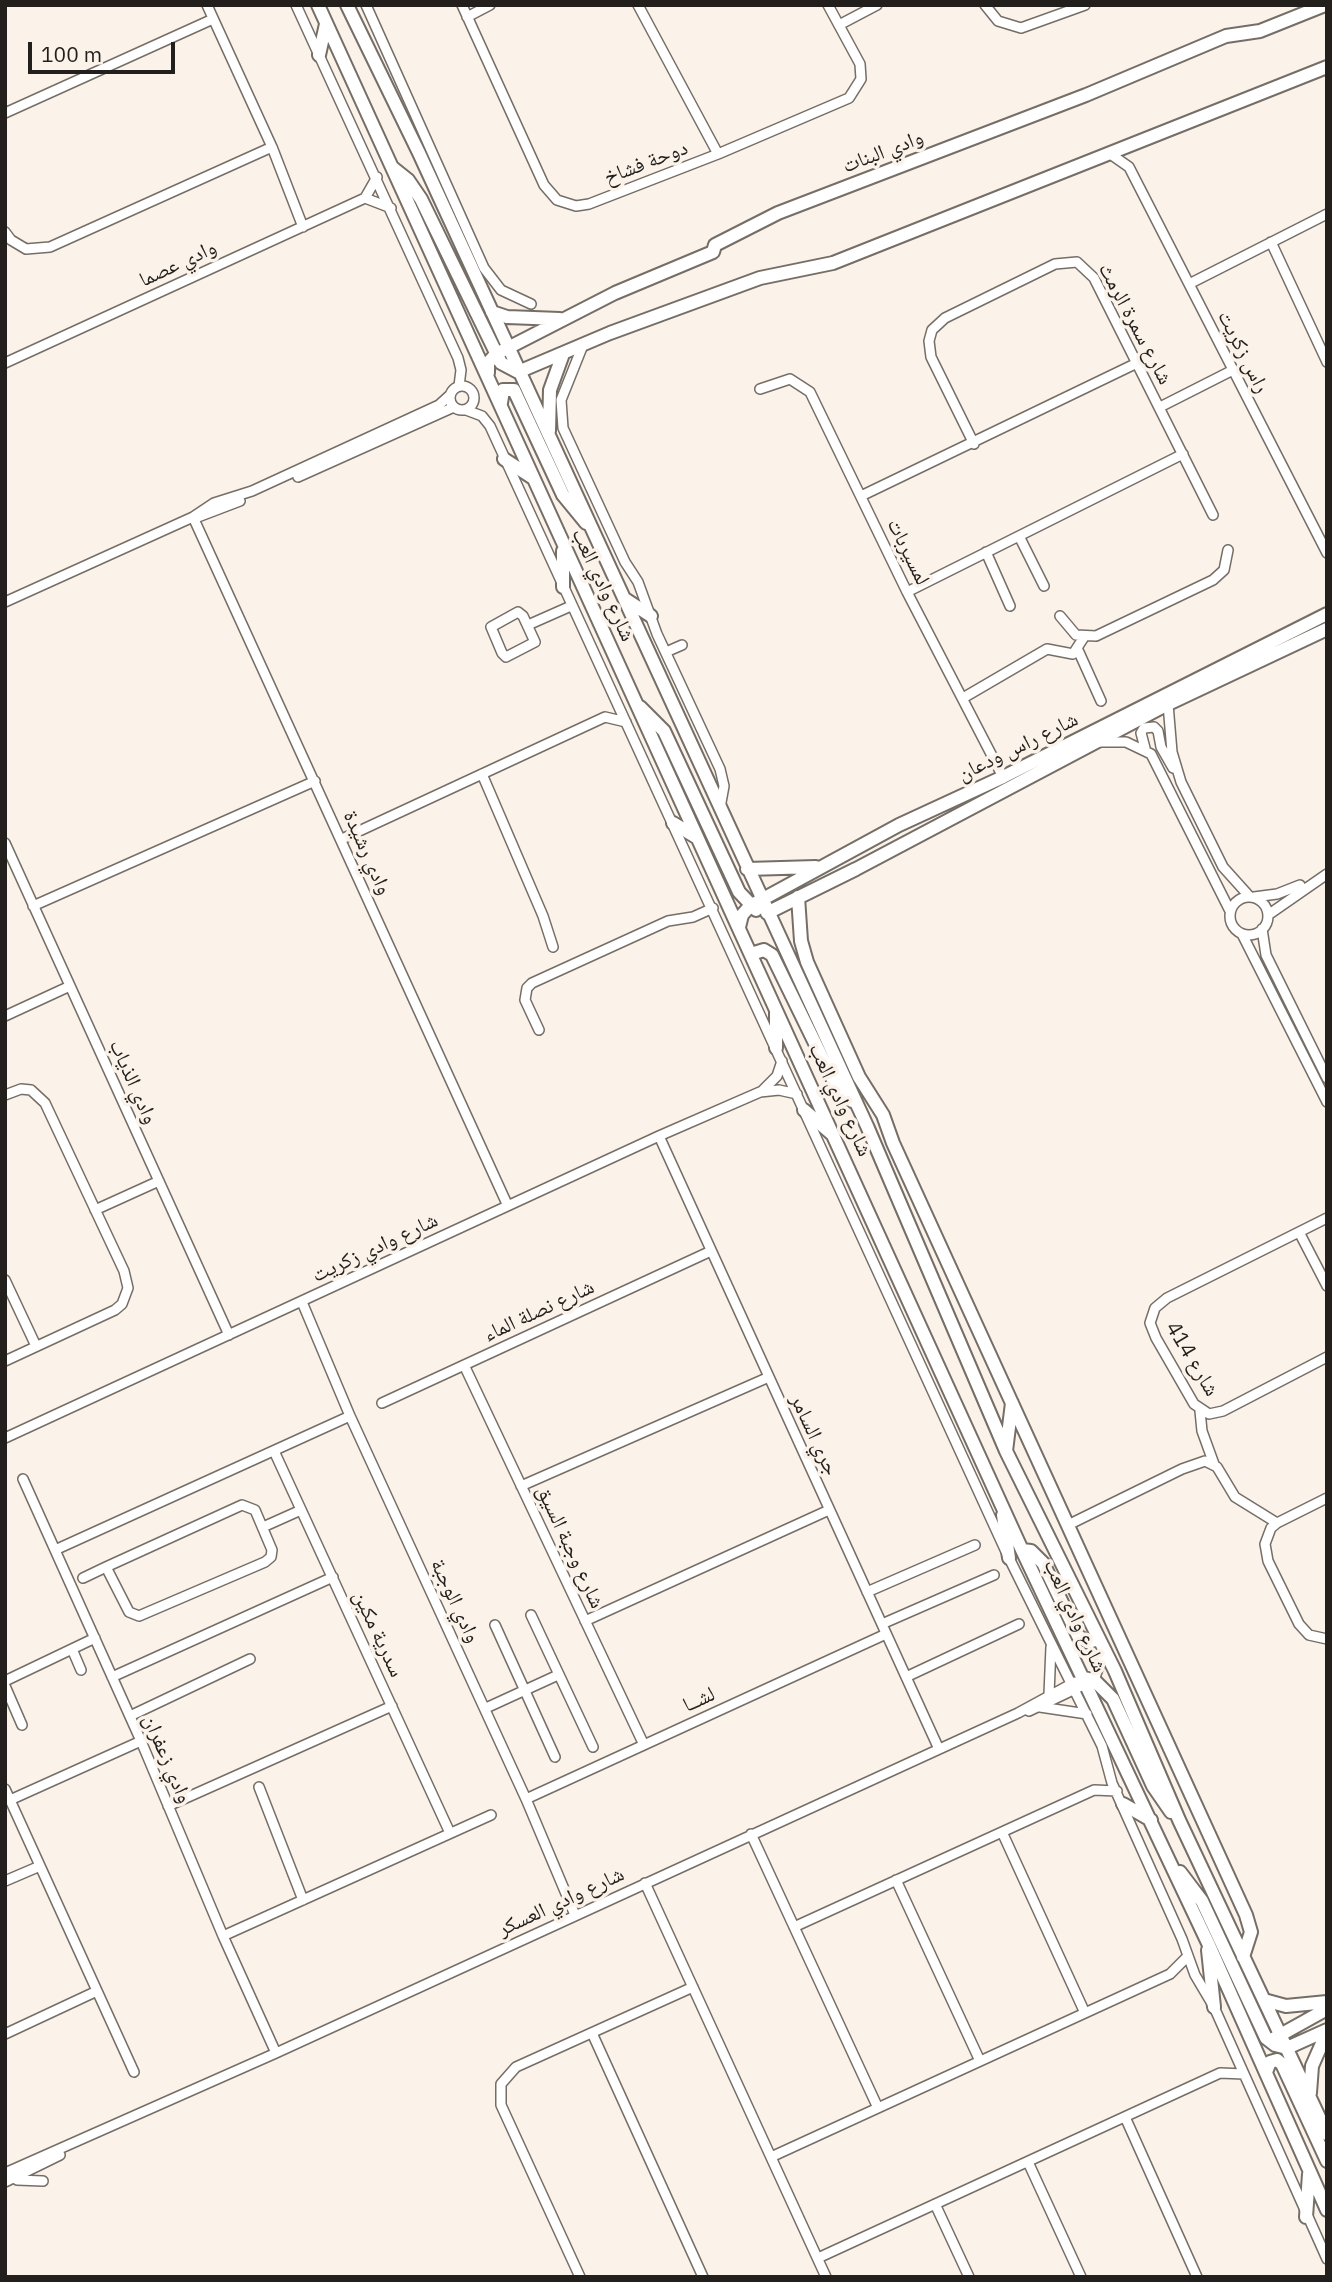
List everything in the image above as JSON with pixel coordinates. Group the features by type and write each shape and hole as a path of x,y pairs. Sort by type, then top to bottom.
{"street":[{"path":"207,5 272,147 303,227"},
{"path":"192,517 214,503 252,491 439,405 459,386 461,370 458,358 296,5"},
{"name":"شارع وادي العب","path":"318,5 1000,1497 1082,1683 1172,1864 1327,2210"},
{"name":"شارع وادي العب","path":"347,5 419,153 747,869 755,903"},
{"path":"366,5 484,268 501,290 531,303"},
{"name":"دوحة فشاخ","path":"462,5 544,185 552,196 563,203 589,204 843,102 855,93 861,79 860,64 828,5"},
{"path":"467,17 490,5"},
{"path":"638,5 718,154"},
{"path":"839,25 877,5"},
{"path":"985,5 998,21 1021,28 1084,5"},
{"name":"وادي البنات","path":"496,354 560,319 713,252 715,245 778,213 1086,94 1226,36 1260,31 1325,5"},
{"path":"5,113 213,19"},
{"path":"319,55 326,24"},
{"path":"391,167 408,180 421,200 496,354 505,366 518,372 760,278 833,262 1327,67"},
{"path":"1129,167 1133,144"},
{"path":"5,232 11,240 26,249 50,247 272,147"},
{"name":"راس زكريت","path":"1110,153 1129,167 1327,553"},
{"path":"377,177 365,198 391,208"},
{"name":"وادي عصما","path":"5,363 365,198"},
{"path":"1189,284 1327,214"},
{"path":"1271,243 1327,362"},
{"name":"شارع سمرة الرمث","path":"974,444 928,346 935,325 1055,264 1077,262 1090,271 1213,515"},
{"path":"492,312 515,318 560,319"},
{"path":"583,345 561,400 564,428 625,562 638,582 666,652 722,775 720,810"},
{"path":"489,378 488,363 496,354"},
{"path":"550,439 550,390 563,354"},
{"path":"861,496 974,444 1137,363"},
{"path":"1160,407 1233,370"},
{"name":"لمسيربات","path":"760,389 782,379 805,386 1003,777"},
{"path":"459,386 474,392 475,401 466,410"},
{"path":"501,406 503,390 514,390 563,495 592,528"},
{"path":"450,395 454,407"},
{"path":"5,601 192,517 262,493 454,407 486,421 713,908 1009,1558 1050,1639 1082,1683 1113,1699 1158,1795 1179,1820"},
{"path":"907,592 1183,454"},
{"path":"504,459 534,478"},
{"name":"وادي رشيدة","path":"192,517 342,839 507,1204"},
{"path":"1019,536 1044,586"},
{"path":"563,544 563,587"},
{"path":"1060,616 1070,631 1084,637 1096,636 1213,580 1224,569 1228,550"},
{"path":"986,552 1010,606"},
{"path":"624,599 651,616"},
{"path":"528,625 571,606"},
{"path":"519,612 528,625 535,639 533,644 508,657 503,655 491,631 492,625 519,612"},
{"name":"شارع راس ودعان","path":"755,903 919,815 1003,777 1327,614"},
{"name":"شارع راس ودعان","path":"766,913 1168,704 1327,629"},
{"path":"963,698 1047,649 1054,648 1069,655 1077,650 1084,637"},
{"path":"666,652 682,645"},
{"path":"1077,650 1101,701"},
{"path":"606,717 614,697"},
{"path":"1168,704 1172,752 1181,782"},
{"path":"638,705 664,731 739,892 766,913"},
{"path":"342,839 606,717 626,722"},
{"path":"1268,915 1265,906 1252,897 1223,867 1154,727 1144,728 1141,733 1145,748 1158,764 1230,911 1233,927 1242,934 1327,1101"},
{"path":"1091,744 1118,741 1145,748"},
{"path":"482,774 543,916 553,947"},
{"path":"33,906 315,781"},
{"path":"673,822 697,838"},
{"name":"وادي الذياب","path":"5,843 229,1335"},
{"path":"747,869 824,866"},
{"path":"1230,911 1240,899 1277,894 1327,874"},
{"path":"1315,880 1268,915 1262,929 1266,955 1322,1060 1327,1078"},
{"name":"شارع وادي العب","path":"798,898 801,941 811,971 867,1089 883,1115 893,1143 1247,1915 1250,1941 1243,1957"},
{"path":"739,927 742,915 755,903"},
{"path":"540,1030 525,1000 527,988 532,983 672,919 688,918 713,908"},
{"name":"شارع وادي العب","path":"766,913 867,1126 1006,1451 1102,1644 1179,1820 1264,2000 1275,2038"},
{"path":"1242,934 1252,934 1262,929"},
{"path":"751,954 764,950 772,955 835,1084 855,1103"},
{"path":"784,952 811,971"},
{"path":"5,1016 70,986"},
{"path":"776,1008 776,1048"},
{"path":"761,1092 772,1082 782,1061"},
{"path":"867,1089 867,1126"},
{"path":"5,1095 31,1090 45,1103 127,1279 126,1296 115,1310 5,1361"},
{"name":"شارع وادي زكريت","path":"5,1438 659,1136 761,1092 779,1090 797,1094"},
{"path":"804,1110 835,1136"},
{"name":"جري السامر","path":"659,1136 938,1747"},
{"path":"95,1210 159,1181"},
{"name":"شارع 414","path":"1327,1218 1167,1298 1155,1308 1152,1331 1200,1411 1218,1413 1327,1357"},
{"path":"1299,1232 1327,1286"},
{"name":"شارع نصلة الماء","path":"382,1403 711,1251"},
{"path":"5,1280 36,1346"},
{"name":"وادي الوجبة","path":"302,1302 350,1416 486,1708 575,1915"},
{"name":"شارع وجبة السيق","path":"464,1365 644,1745"},
{"path":"521,1486 769,1377"},
{"path":"1006,1451 1012,1403"},
{"path":"1200,1411 1202,1431 1214,1464 1235,1497 1277,1523"},
{"path":"55,1550 350,1416"},
{"name":"سدرية مكين","path":"274,1451 450,1833"},
{"path":"1068,1525 1182,1469 1200,1462 1214,1464"},
{"name":"وادي زعفران","path":"23,1479 113,1677 276,2053"},
{"path":"1000,1497 1009,1558"},
{"path":"1327,1498 1277,1523 1271,1528 1265,1544 1268,1561 1303,1630 1316,1638 1327,1639"},
{"path":"83,1578 106,1567 242,1505 252,1507 272,1550 268,1560 143,1616 129,1612 106,1567"},
{"path":"262,1527 301,1510"},
{"path":"585,1621 830,1510"},
{"path":"867,1592 975,1545"},
{"path":"1022,1550 1031,1551 1043,1563 1077,1636 1087,1642 1102,1644 1082,1683 1087,1714 1105,1753 1108,1772 1195,1976 1214,2007 1327,2259"},
{"path":"882,1624 994,1576"},
{"path":"113,1677 333,1577"},
{"path":"531,1615 593,1747"},
{"path":"906,1677 1019,1624"},
{"path":"495,1625 555,1757"},
{"name":"لشــا","path":"526,1798 886,1634"},
{"path":"5,1681 95,1638"},
{"path":"1049,1694 1052,1671 1050,1639"},
{"path":"72,1649 81,1670"},
{"path":"130,1716 250,1660"},
{"path":"486,1708 558,1675"},
{"name":"شارع وادي العسكر","path":"1017,1713 1049,1694 1082,1683"},
{"name":"شارع وادي العسكر","path":"5,2174 276,2053 938,1747 1017,1713 1038,1707 1082,1683"},
{"path":"5,1686 22,1725"},
{"path":"168,1807 391,1706"},
{"path":"1038,1707 1087,1714"},
{"path":"10,1800 141,1741"},
{"path":"1094,1790 1108,1772"},
{"path":"259,1787 303,1900"},
{"path":"5,1789 134,2072"},
{"path":"794,1927 1094,1790 1117,1791"},
{"path":"1122,1804 1151,1820"},
{"path":"223,1936 491,1815"},
{"path":"1002,1832 1085,2013"},
{"path":"751,1834 878,2108"},
{"path":"1172,1864 1202,1901 1260,2029 1287,2048 1323,2118 1327,2134"},
{"path":"5,1881 40,1866"},
{"path":"896,1881 980,2062"},
{"path":"645,1883 826,2277"},
{"path":"1208,1943 1214,2007"},
{"path":"771,2157 1170,1974 1188,1956"},
{"path":"1170,1974 1195,1976"},
{"path":"580,2277 501,2105 499,2095 503,2079 516,2067 693,1987"},
{"path":"5,2034 97,1991"},
{"path":"1264,2000 1281,2006 1327,2002"},
{"path":"1260,2059 1275,2038 1327,2009"},
{"path":"1287,2048 1327,2031"},
{"path":"1310,2097 1312,2066 1327,2031"},
{"path":"592,2033 703,2277"},
{"path":"818,2258 1220,2073 1231,2062 1234,2051"},
{"path":"1266,2073 1273,2060 1282,2064 1327,2161"},
{"path":"1220,2073 1244,2074"},
{"path":"1125,2117 1197,2277"},
{"name":"شارع وادي العسكر","path":"5,2182 119,2122"},
{"path":"1028,2161 1081,2277"},
{"path":"1306,2217 1309,2174"},
{"path":"5,2182 26,2178 43,2181"},
{"path":"936,2204 970,2277"}]}
